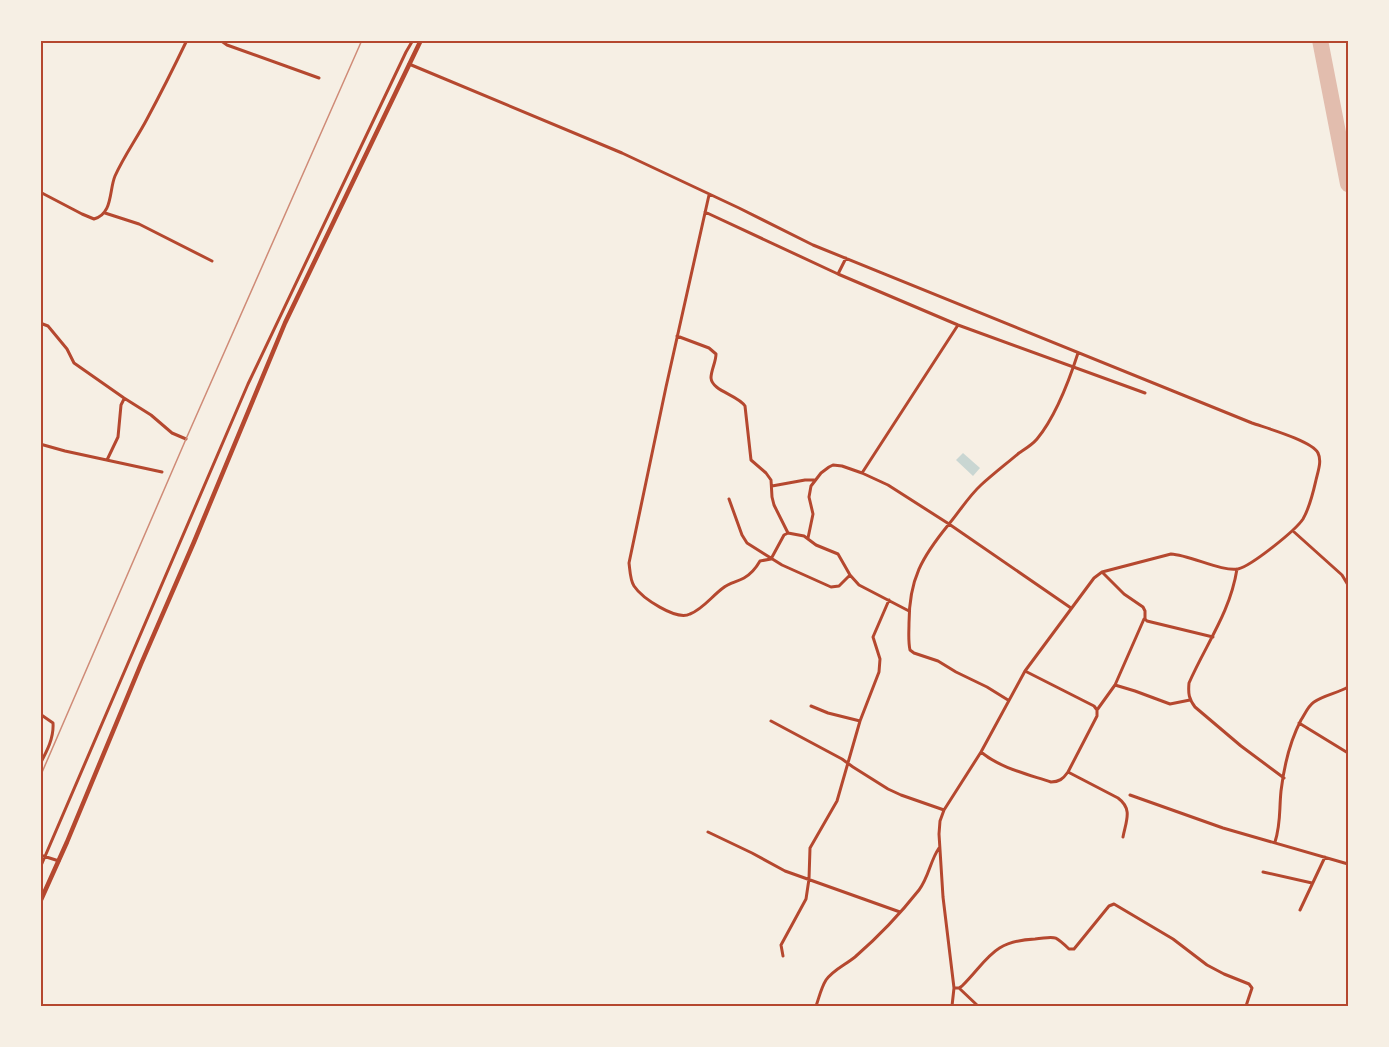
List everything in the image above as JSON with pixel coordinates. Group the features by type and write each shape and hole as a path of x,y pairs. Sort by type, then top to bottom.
{"highway":[{"path":"40,902 285,323 421,40"}],"street":[{"path":"40,192 94,219 105,213 110,201 114,177 152,110 187,40"},
{"path":"220,40 227,45 319,78"},
{"path":"40,868 43,856 248,384 413,40"},
{"path":"409,64 622,153 813,245 1252,423 1305,442 1315,448 1319,454 1320,463 1309,506 1303,519 1293,531 1251,562 1237,569 1226,569 1181,554 1171,554 1102,572 1094,578 1025,670 981,752 944,810 940,821 943,897 957,988 952,1006"},
{"path":"709,194 629,563 632,582 648,600 678,616 687,616 729,584 745,578 760,561 771,559"},
{"path":"705,212 838,274 958,325 1144,393"},
{"path":"105,213 139,224 212,261"},
{"path":"838,274 846,258"},
{"path":"40,323 48,326 67,349 74,363 151,415 171,433 186,439"},
{"path":"862,473 958,325"},
{"path":"677,336 709,348 716,354 711,376 712,382 715,387 742,401 746,406 752,460 771,480 774,505 788,533"},
{"path":"1008,700 938,661 912,652 909,646 909,611 912,589 923,560 961,507 981,484 1035,441 1068,381 1078,353"},
{"path":"107,460 118,437 121,405 124,398"},
{"path":"40,444 162,472"},
{"path":"808,538 813,514 809,491 814,480 833,465 842,466 888,485 1071,608"},
{"path":"771,486 814,480"},
{"path":"729,499 741,535 747,543 771,559 819,582 835,587 842,584 850,575"},
{"path":"1293,531 1342,575 1348,585"},
{"path":"771,559 784,535 788,533 801,535 816,545 838,554 850,575 859,585 909,611"},
{"path":"1237,569 1222,620 1189,683 1188,692 1190,700 1196,707 1240,747 1284,778"},
{"path":"1102,572 1124,594 1143,607 1146,620 1214,637"},
{"path":"783,956 781,945 806,899 810,848 837,801 860,720 879,672 880,659 873,637 889,600"},
{"path":"1348,610 1348,618"},
{"path":"981,752 1014,770 1051,782 1062,780 1097,717 1097,710 1115,685 1145,617"},
{"path":"1025,670 1094,706 1097,710"},
{"path":"1115,685 1170,704 1190,700"},
{"path":"1275,842 1280,828 1281,791 1287,755 1299,723 1316,701 1348,687"},
{"path":"811,706 828,713 860,720"},
{"path":"40,714 52,723 53,728 49,745 40,764"},
{"path":"771,721 847,763 888,789 944,810"},
{"path":"1299,723 1348,753"},
{"path":"1068,772 1124,803 1127,812 1123,837"},
{"path":"1130,795 1194,818 1348,864"},
{"path":"708,832 785,871 900,912"},
{"path":"816,1006 830,975 852,959 882,931 926,880 940,846"},
{"path":"43,856 59,861"},
{"path":"1300,910 1325,857"},
{"path":"1263,872 1312,883"},
{"path":"957,988 967,981 997,949 1012,942 1054,937 1069,949 1074,949 1104,911 1114,904 1173,939 1207,964 1249,984 1252,991 1246,1006"},
{"path":"957,988 978,1006"}],"shaded area":[{"path":"963,453 980,468 973,476 956,460"}],"taxiway":[{"path":"1320,40 1348,184"}],"railway":[{"path":"40,777 362,40"}]}
